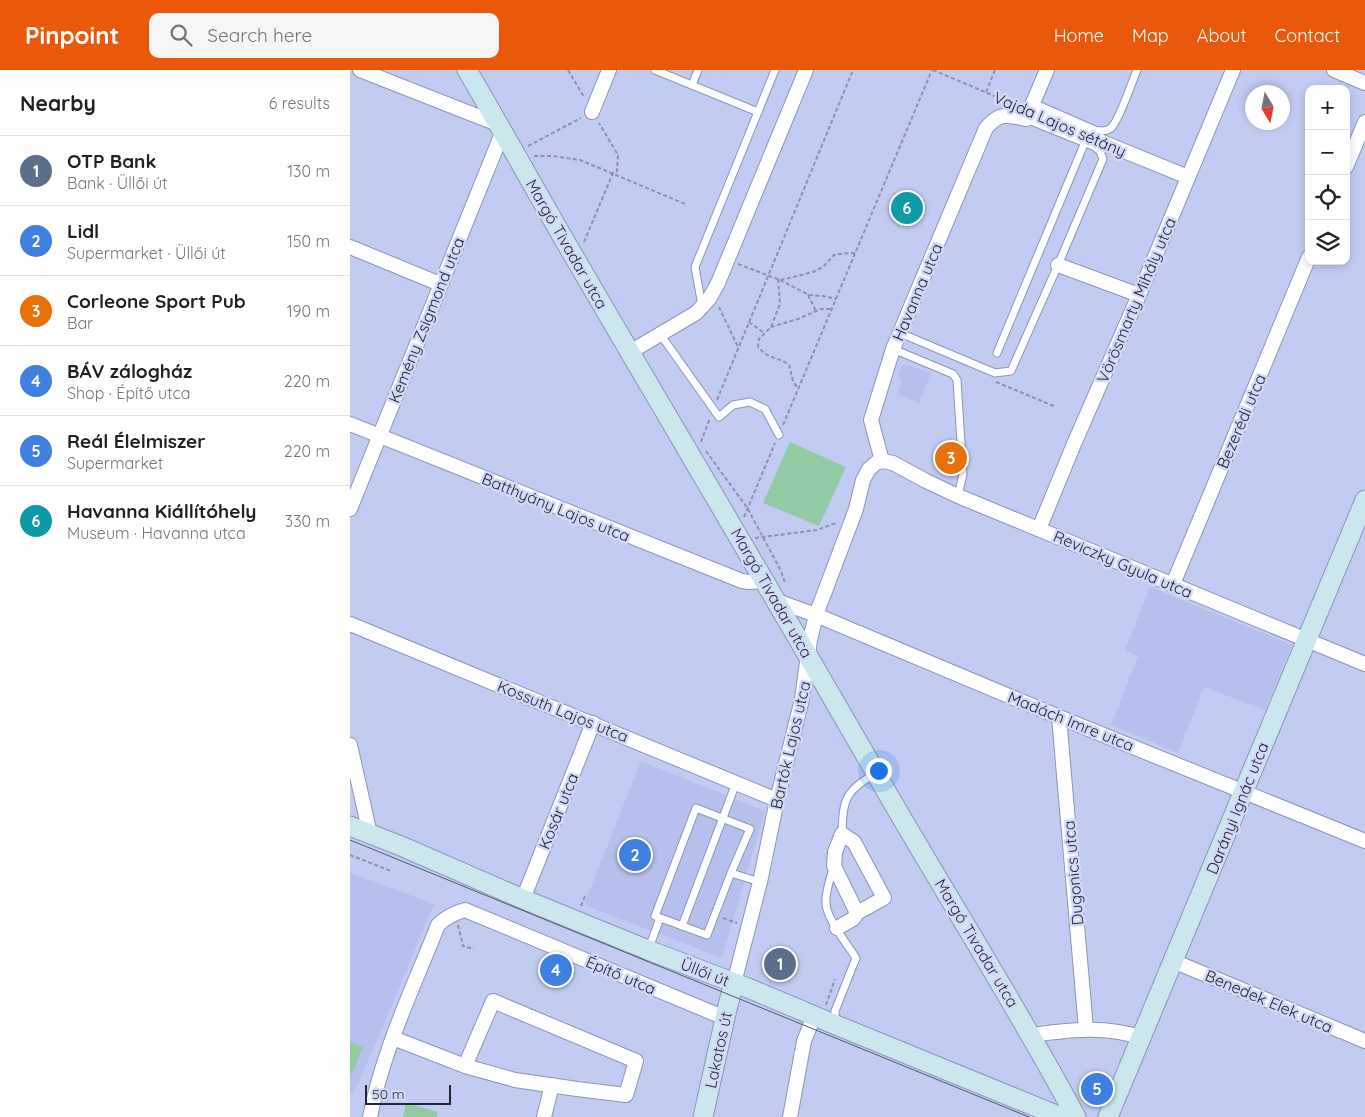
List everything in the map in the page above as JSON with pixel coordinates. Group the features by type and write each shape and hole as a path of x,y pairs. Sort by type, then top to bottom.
{"street":[{"path":"360,70 501,128"},
{"name":"Margó Tivadar utca","path":"467,70 576,260 765,581 781,593 809,656 1032,1036 1076,1117"},
{"path":"592,112 610,70"},
{"path":"630,352 696,314 712,293 728,260 806,70"},
{"path":"1030,111 1047,70"},
{"name":"Vörösmarty Mihály utca","path":"1039,529 1233,70"},
{"path":"1334,70 1365,83"},
{"name":"Havanna utca","path":"882,461 871,420 893,349 986,128 992,121 1004,115 1030,111"},
{"name":"Vajda Lajos sétány","path":"1030,111 1188,177"},
{"path":"1350,158 1365,122"},
{"name":"Kemény Zsigmond utca","path":"350,509 501,128"},
{"path":"350,247 440,284"},
{"path":"1058,265 1139,295"},
{"name":"Bezerédi utca","path":"1172,584 1306,265"},
{"name":"Batthyány Lajos utca","path":"350,424 742,581 765,581"},
{"name":"Reviczky Gyula utca","path":"882,461 893,463 926,482 958,496 1365,664"},
{"name":"Bartók Lajos utca","path":"734,983 760,882 776,800 802,699 810,640 816,615 852,522 863,480 869,469 882,461"},
{"name":"Darányi Ignác utca","path":"1108,1117 1306,640 1359,532 1365,500"},
{"name":"Madách Imre utca","path":"781,593 816,615 1365,841"},
{"name":"Kossuth Lajos utca","path":"350,624 776,800"},
{"name":"Dugonics utca","path":"1059,716 1086,1030"},
{"name":"Kosár utca","path":"523,899 593,724"},
{"path":"350,745 370,834"},
{"name":"Üllői út","path":"350,826 648,950 734,983 820,1012 836,1025 1056,1115"},
{"path":"837,928 853,919 857,913 884,898 854,842 842,834 835,852 834,866 857,913"},
{"path":"370,1117 382,1070 393,1038 438,925 446,918 460,911"},
{"name":"Építő utca","path":"460,911 725,1018"},
{"name":"Benedek Elek utca","path":"1173,961 1365,1041"},
{"name":"Lakatos út","path":"703,1117 734,983"},
{"path":"393,1038 465,1066 515,1080 626,1094 636,1061 493,1001 465,1066"},
{"path":"790,1117 804,1041 820,1012"},
{"path":"1032,1036 1051,1032 1086,1030 1128,1033 1142,1038"},
{"path":"544,1117 552,1085"},
{"path":"1056,1115 1063,1093"}],"lane":[{"path":"655,70 758,112"},
{"path":"692,85 698,70"},
{"path":"703,307 695,267 775,70"},
{"path":"1030,111 1095,130 1108,130 1115,123 1137,70"},
{"path":"900,333 995,373 1011,371 1103,159 1100,151 1093,146 1030,111"},
{"path":"997,353 1085,142"},
{"path":"660,334 719,417 733,406 750,402 765,409 779,435"},
{"path":"893,349 953,374 958,380 963,474 958,496"},
{"path":"842,834 846,799 852,789 876,773"},
{"path":"682,926 736,783"},
{"path":"696,808 723,819 750,829 706,935 656,916 696,808"},
{"path":"834,866 825,904 832,922 856,958 835,1011 836,1025"},
{"path":"731,873 760,882"},
{"path":"648,950 660,918"}],"path":[{"path":"568,70 618,155 617,171 613,173 576,260"},
{"path":"694,460 713,408 853,70"},
{"path":"852,522 844,519 822,529 763,537 738,536 932,70"},
{"name":"Vajda Lajos sétány","path":"932,70 1030,111"},
{"path":"986,92 995,70"},
{"path":"515,154 592,112"},
{"path":"515,154 580,160 686,204"},
{"path":"779,280 816,271 834,255 855,253"},
{"path":"728,260 779,280 808,294 836,299"},
{"path":"771,327 780,304 779,280"},
{"path":"712,293 738,348"},
{"path":"808,294 816,311"},
{"path":"798,389 793,381 789,365 763,353 758,346 758,341 771,327 798,319 821,309 832,309"},
{"path":"749,322 764,333"},
{"path":"748,509 782,570 784,578 781,593"},
{"path":"350,854 392,872"},
{"path":"580,908 585,896"},
{"path":"460,911 463,946 474,949"},
{"path":"714,915 737,923"},
{"path":"820,1012 835,979"}],"shaded area":[{"path":"902,365 909,365 931,373 919,403 897,394 902,381 898,375"},
{"path":"1150,587 1292,645 1265,710 1204,687 1178,753 1111,725 1138,656 1125,650"},
{"path":"641,761 765,811 722,958 584,905"},
{"path":"350,873 434,904 354,1092 350,1091"}],"green space":[{"path":"790,442 846,467 819,526 763,503"},
{"path":"350,1042 363,1047 352,1074 350,1073"},
{"path":"406,1103 438,1112 437,1117 403,1117"}],"tram line":[{"path":"350,840 1029,1117"}],"place":[{"name":"Havanna Kiállítóhely","path":"907,208"},
{"name":"Corleone Sport Pub","path":"951,458"},
{"name":"Lidl","path":"635,855"},
{"name":"OTP Bank","path":"780,964"},
{"name":"BÁV zálogház","path":"556,970"},
{"name":"Reál Élelmiszer","path":"1097,1089"}]}
